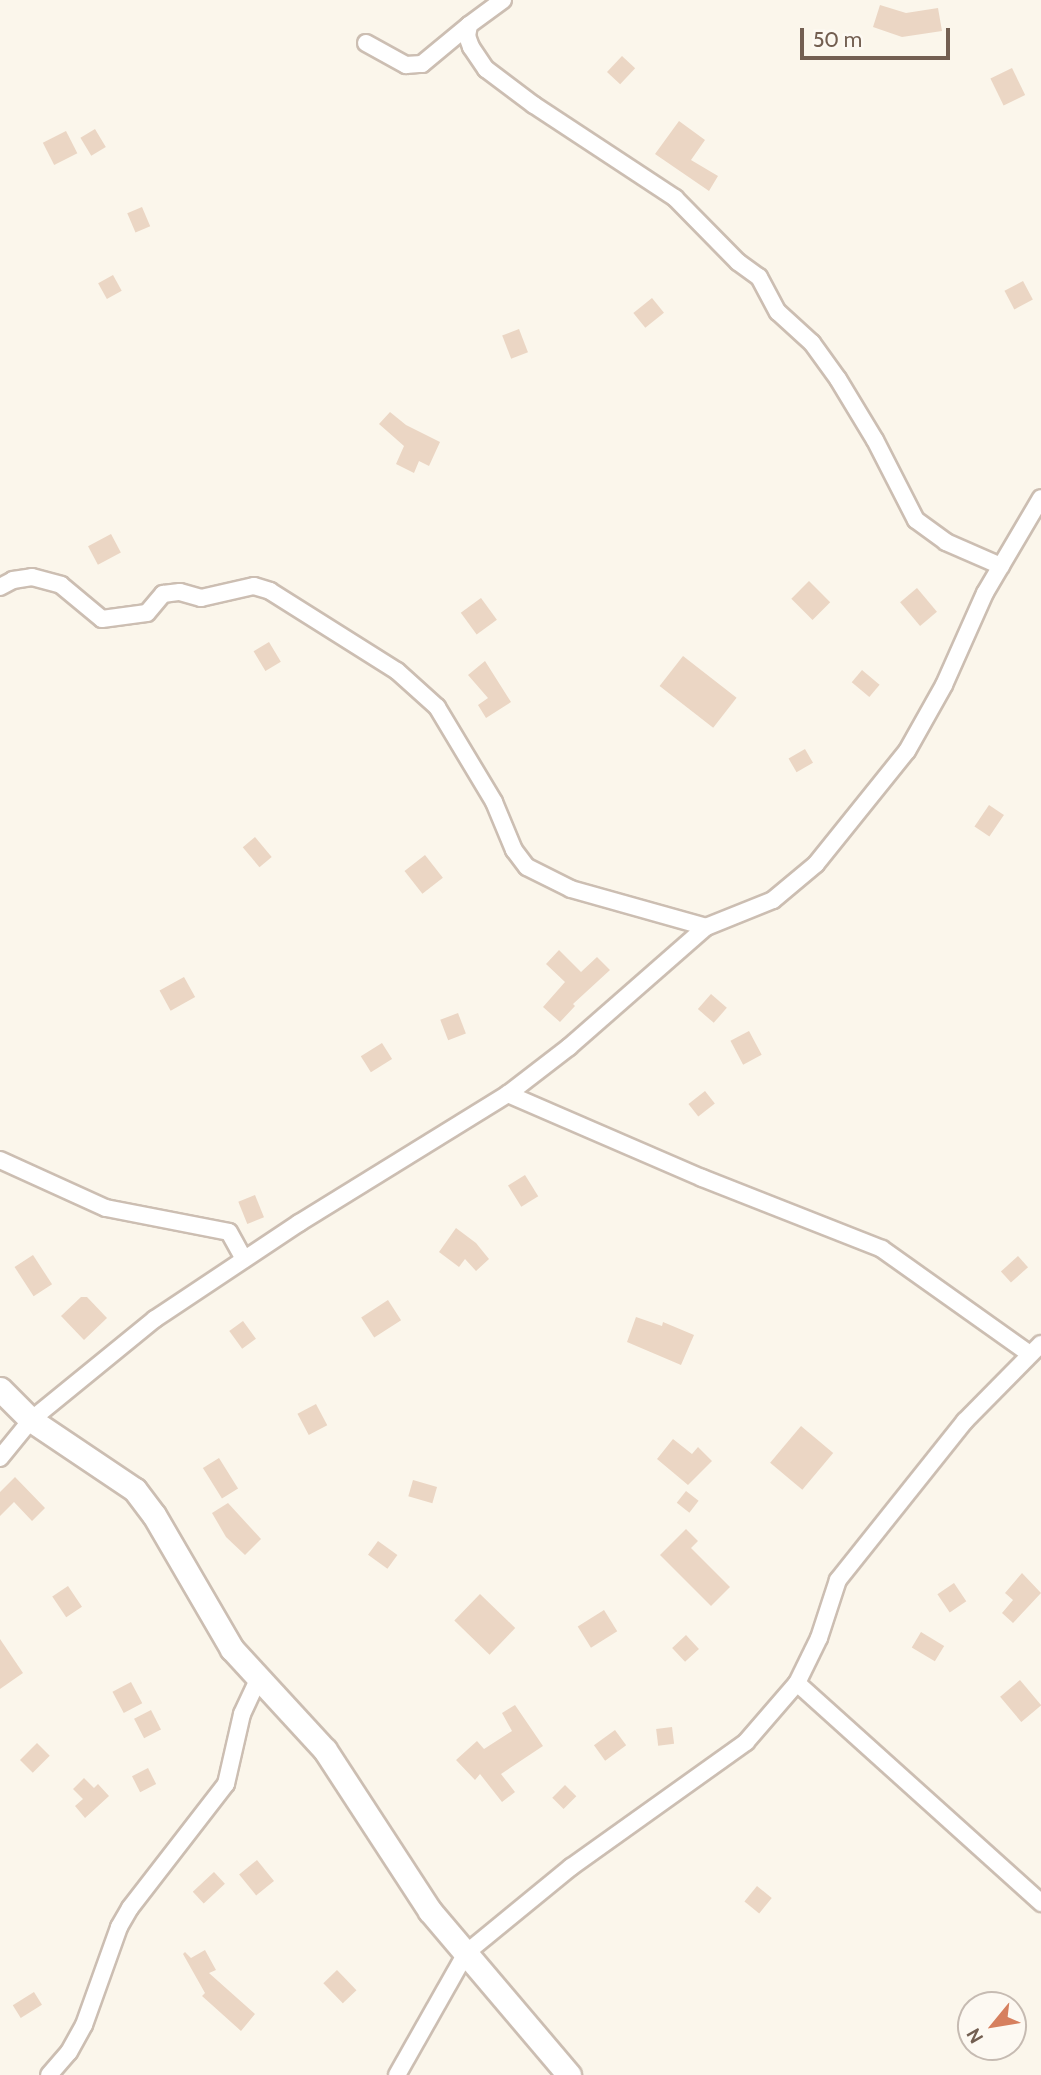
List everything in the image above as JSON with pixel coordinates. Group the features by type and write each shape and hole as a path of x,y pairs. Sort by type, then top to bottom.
{"street":[{"path":"366,43 406,65 422,64 503,0"},
{"path":"469,25 467,36 471,47 486,69 534,105 675,198 738,262 759,277 778,312 812,343 838,379 916,520 946,542 1001,566"},
{"path":"0,1458 32,1420 155,1319 244,1259 508,1094 569,1046 706,928 773,900 816,864 907,751 944,685 985,593 1041,498"},
{"path":"0,587 13,580 32,577 61,585 102,619 147,613 163,594 180,592 201,598 254,586 270,591 397,671 437,707 494,802 514,850 527,867 571,889 706,928"},
{"path":"397,2075 466,1953 571,1867 746,1742 797,1683 819,1638 838,1580 965,1421 1036,1349 882,1249 702,1178 508,1094"},
{"path":"0,1160 106,1208 229,1232 244,1259"},
{"path":"0,1389 32,1420 135,1490 154,1515 232,1649 325,1750 430,1911 569,2075"},
{"path":"48,2075 69,2052 84,2025 119,1927 130,1908 226,1784 242,1714 258,1679"},
{"path":"797,1683 1041,1903"}],"building":[{"path":"880,5 906,13 938,8 942,31 902,37 873,27"},
{"path":"622,56 635,68 620,84 607,72"},
{"path":"1012,68 1025,95 1004,105 990,79"},
{"path":"679,121 705,140 691,160 718,176 709,191 655,154"},
{"path":"95,129 106,147 91,156 80,138"},
{"path":"66,131 77,153 54,165 43,143"},
{"path":"142,207 150,226 135,233 127,213"},
{"path":"113,275 122,291 107,299 98,283"},
{"path":"1023,281 1033,300 1014,309 1004,291"},
{"path":"652,298 664,313 645,328 633,313"},
{"path":"519,329 528,352 511,359 502,335"},
{"path":"390,412 406,425 440,442 429,466 419,461 414,473 396,464 404,446 379,424"},
{"path":"111,534 121,553 98,565 88,546"},
{"path":"809,581 830,602 813,620 791,599"},
{"path":"917,588 937,612 920,626 900,602"},
{"path":"481,598 497,620 477,635 461,613"},
{"path":"269,642 281,662 265,671 254,651"},
{"path":"683,656 737,698 713,728 660,686"},
{"path":"485,661 511,702 486,718 478,705 488,698 468,675"},
{"path":"862,670 880,685 869,697 852,682"},
{"path":"805,749 813,763 797,772 789,758"},
{"path":"989,805 1004,815 989,837 974,827"},
{"path":"255,837 272,857 259,867 243,847"},
{"path":"425,855 443,878 422,894 405,871"},
{"path":"559,950 581,972 597,957 610,970 573,1004 575,1006 560,1022 543,1007 565,982 546,964"},
{"path":"184,977 195,997 171,1011 160,991"},
{"path":"711,994 727,1008 714,1023 698,1009"},
{"path":"458,1013 466,1034 448,1040 440,1020"},
{"path":"749,1031 762,1055 743,1065 730,1041"},
{"path":"382,1043 392,1059 371,1072 361,1056"},
{"path":"705,1091 715,1104 698,1117 688,1104"},
{"path":"525,1175 538,1196 521,1207 508,1186"},
{"path":"255,1195 264,1217 247,1224 238,1202"},
{"path":"456,1228 476,1243 489,1259 476,1271 465,1259 459,1267 439,1252"},
{"path":"33,1255 52,1284 34,1296 15,1267"},
{"path":"1018,1256 1028,1267 1011,1283 1001,1271"},
{"path":"81,1297 87,1297 107,1318 84,1340 61,1316"},
{"path":"388,1300 401,1320 374,1338 361,1317"},
{"path":"636,1317 662,1326 663,1322 694,1335 681,1365 627,1342"},
{"path":"243,1321 256,1339 242,1349 229,1331"},
{"path":"316,1404 327,1425 309,1435 297,1414"},
{"path":"801,1426 833,1453 802,1490 770,1463"},
{"path":"673,1439 692,1454 698,1447 712,1461 688,1485 657,1459"},
{"path":"219,1458 238,1489 222,1499 203,1468"},
{"path":"15,1477 45,1508 32,1521 14,1502 0,1516 0,1492"},
{"path":"413,1480 437,1487 432,1503 408,1496"},
{"path":"686,1491 699,1501 689,1513 677,1503"},
{"path":"228,1503 261,1539 245,1555 226,1537 212,1513"},
{"path":"686,1529 698,1541 691,1548 730,1587 711,1606 660,1555"},
{"path":"378,1541 397,1555 387,1569 368,1555"},
{"path":"1022,1573 1041,1593 1013,1623 1002,1613 1013,1600 1005,1593"},
{"path":"954,1583 966,1601 950,1612 937,1594"},
{"path":"68,1586 82,1607 66,1617 52,1597"},
{"path":"480,1594 515,1628 490,1655 454,1621"},
{"path":"604,1610 617,1631 591,1648 578,1626"},
{"path":"921,1632 944,1646 935,1661 912,1647"},
{"path":"686,1635 699,1649 685,1662 672,1648"},
{"path":"0,1639 23,1673 0,1689"},
{"path":"1020,1680 1041,1705 1021,1722 1000,1697"},
{"path":"131,1682 142,1703 124,1713 112,1692"},
{"path":"515,1705 543,1746 501,1774 515,1792 502,1802 480,1774 475,1780 456,1760 477,1741 484,1749 512,1731 502,1713"},
{"path":"151,1710 161,1730 144,1738 134,1719"},
{"path":"672,1727 674,1744 658,1746 656,1729"},
{"path":"615,1730 626,1745 605,1761 594,1745"},
{"path":"37,1743 50,1756 33,1773 20,1760"},
{"path":"148,1768 156,1784 140,1792 132,1776"},
{"path":"84,1778 94,1788 98,1784 109,1796 85,1818 75,1806 83,1799 73,1789"},
{"path":"565,1785 576,1796 564,1809 552,1798"},
{"path":"257,1860 274,1881 256,1895 239,1874"},
{"path":"214,1872 225,1884 204,1903 193,1892"},
{"path":"757,1886 772,1898 759,1914 744,1902"},
{"path":"205,1950 216,1970 209,1973 255,2014 241,2031 202,1996 205,1993 183,1954 185,1952 191,1958"},
{"path":"337,1970 356,1990 343,2003 323,1983"},
{"path":"34,1992 42,2005 21,2018 13,2005"}]}
